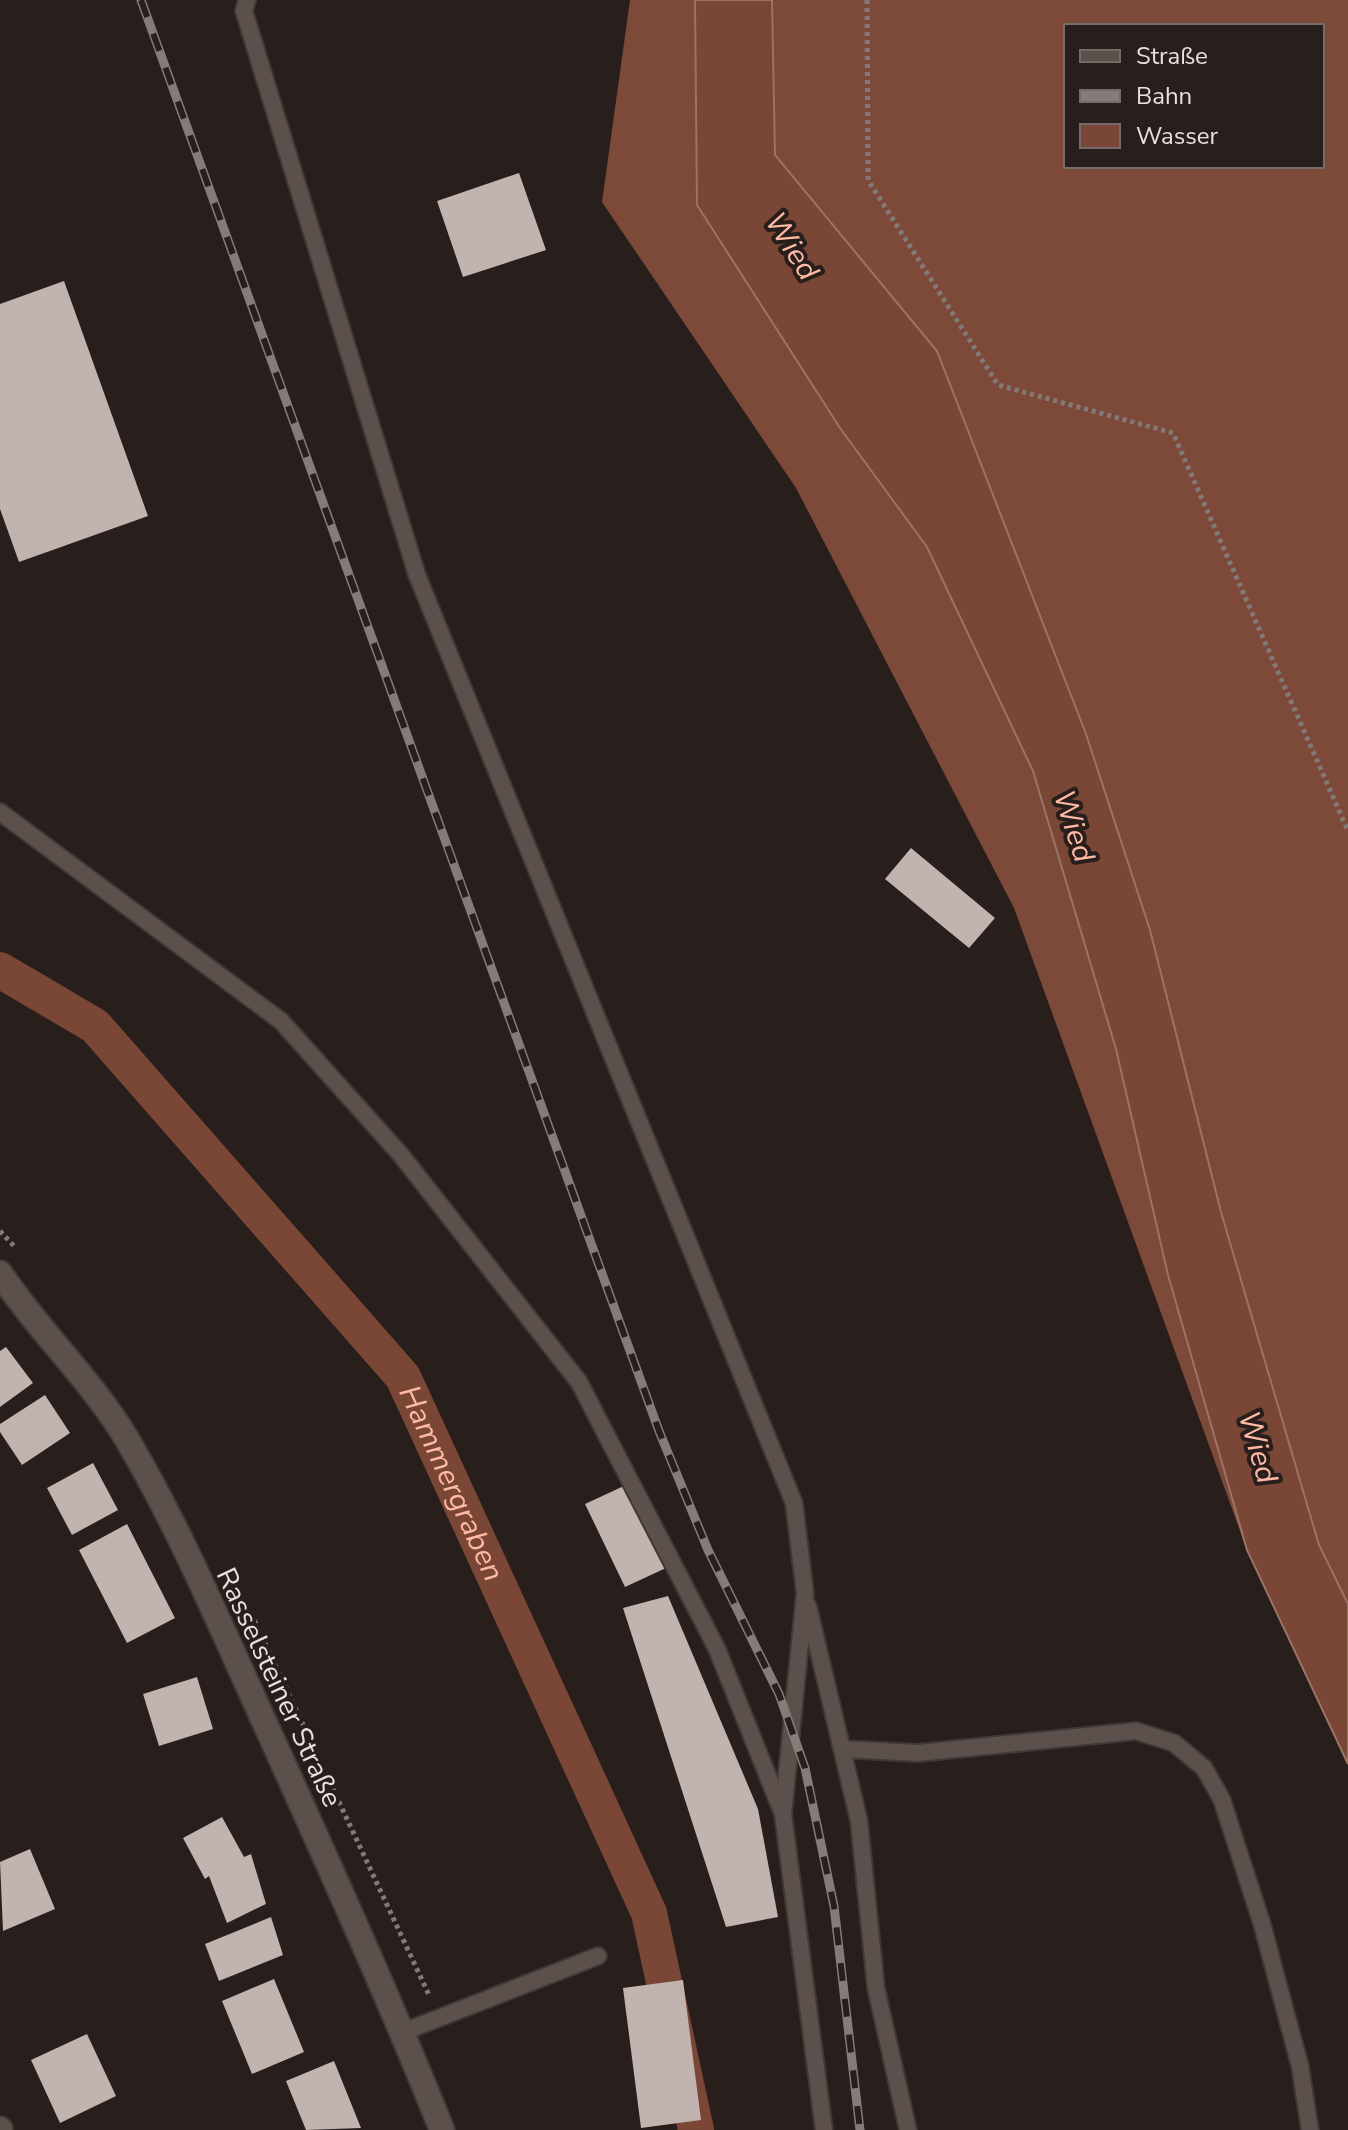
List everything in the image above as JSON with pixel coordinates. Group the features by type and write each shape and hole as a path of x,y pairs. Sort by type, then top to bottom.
{"main road":[{"name":"Rasselsteiner Straße","path":"0,1273 8,1291 56,1341 128,1441 217,1619 403,2032 442,2130"}],"lane":[{"path":"247,0 244,11 417,575 794,1503 805,1593 859,1821 876,1988 908,2130"},
{"path":"0,812 281,1021 401,1155 579,1382 717,1649 783,1814"},
{"path":"805,1593 783,1814 824,2130"},
{"path":"842,1749 918,1753 1136,1731 1174,1743 1204,1768 1222,1800 1262,1924 1300,2066 1310,2130"},
{"path":"403,2032 598,1956"}],"path":[{"path":"867,0 868,180 998,385 1173,433 1348,831"}],"shaded area":[{"path":"630,0 697,0 697,205 840,428 927,547 1033,771 1116,1049 1168,1275 1247,1550 1014,908 796,488 602,202"},
{"path":"772,0 1348,0 1348,1604 1319,1545 1221,1212 1150,930 1086,734 937,351 775,155"}],"water":[{"name":"Wied","path":"695,0 772,0 775,155 937,351 1086,734 1150,930 1221,1212 1319,1545 1348,1604 1348,1764 1247,1550 1168,1275 1116,1049 1033,771 927,547 840,428 697,205"}],"building":[{"path":"519,173 546,250 463,277 437,201"},
{"path":"64,281 148,516 19,562 0,509 0,304"},
{"path":"911,848 995,918 969,948 885,879"},
{"path":"6,1347 33,1383 0,1407 0,1351"},
{"path":"45,1395 70,1433 22,1465 0,1432 0,1424"},
{"path":"93,1463 118,1510 72,1535 47,1488"},
{"path":"626,1485 666,1568 625,1587 585,1504"},
{"path":"127,1524 175,1618 127,1643 79,1550"},
{"path":"668,1596 758,1809 778,1917 726,1927 623,1608"},
{"path":"197,1677 213,1729 159,1746 143,1694"},
{"path":"222,1817 244,1857 251,1854 266,1904 227,1923 209,1876 205,1879 183,1838"},
{"path":"30,1849 55,1909 3,1931 0,1862"},
{"path":"271,1917 283,1955 219,1981 205,1944"},
{"path":"274,1979 304,2052 252,2074 222,2001"},
{"path":"683,1980 701,2120 641,2128 623,1988"},
{"path":"87,2034 116,2096 60,2123 31,2060"},
{"path":"334,2061 361,2128 306,2130 286,2081"}],"waterway":[{"name":"Hammergraben","path":"0,970 95,1026 403,1377 649,1913 696,2130"}],"railway":[{"path":"141,0 659,1431 708,1550 779,1694 805,1768 834,1906 860,2130"}]}
